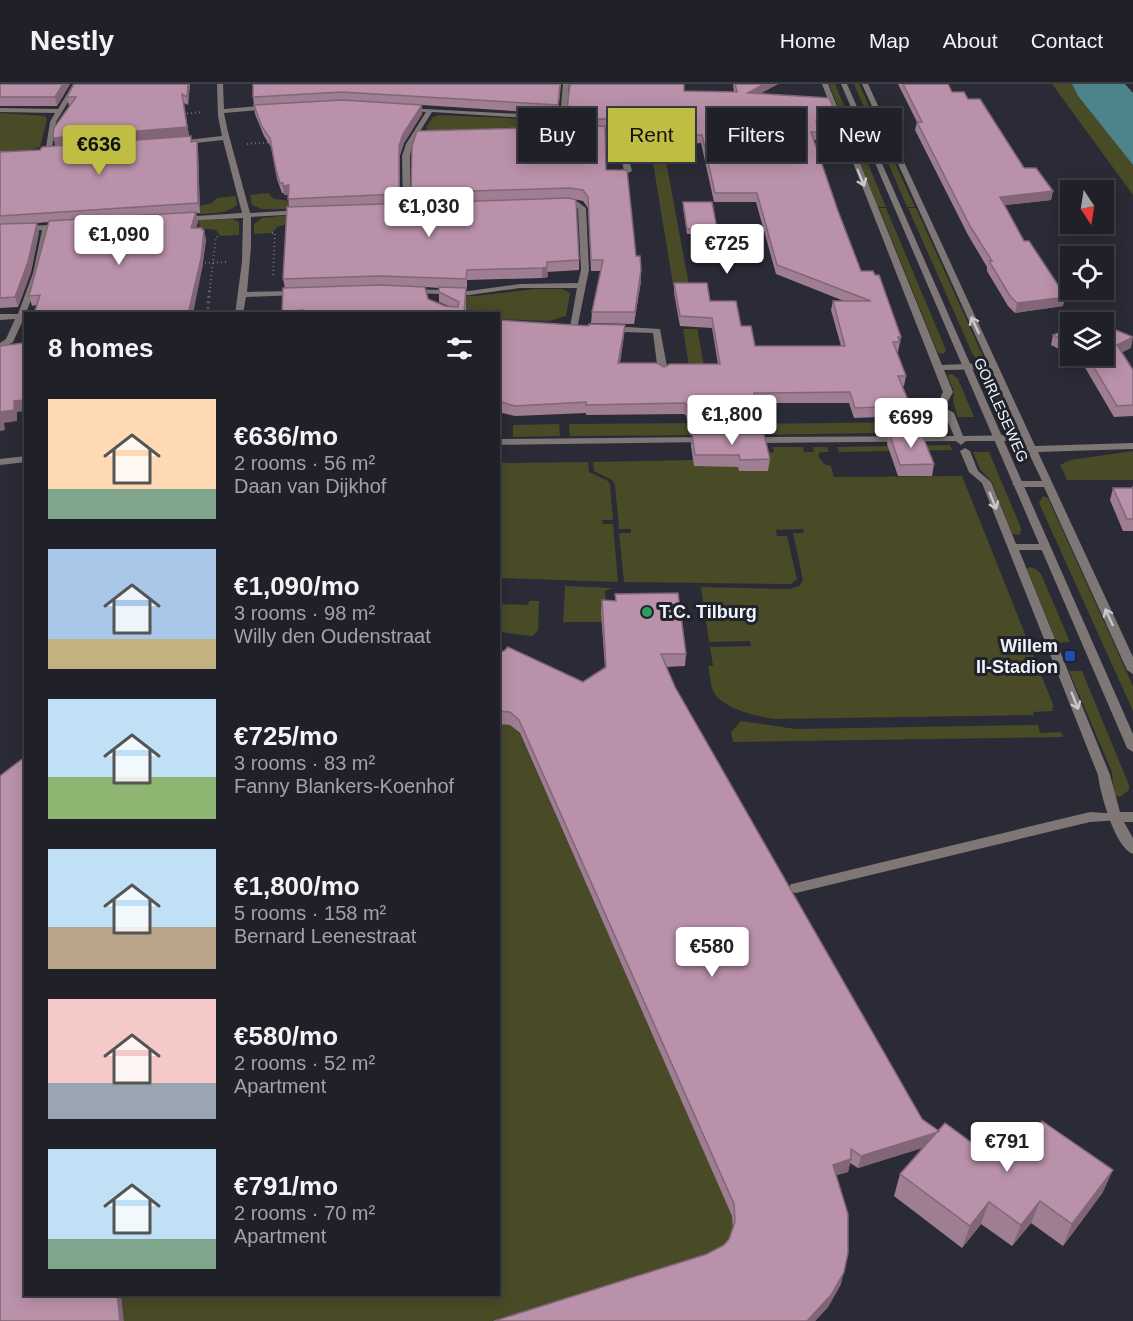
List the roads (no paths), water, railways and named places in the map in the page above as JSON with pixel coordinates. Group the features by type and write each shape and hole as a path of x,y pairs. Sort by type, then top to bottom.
{"street":[{"path":"49,153 49,138 58,111 76,84"},
{"path":"220,84 221,111 227,142 247,214 243,295 239,312"},
{"path":"565,108 566,84"},
{"path":"825,84 948,392 944,401"},
{"name":"GOIRLESEWEG","path":"844,84 965,367 1133,748"},
{"name":"GOIRLESEWEG","path":"865,84 993,366 1034,449 1133,670"},
{"path":"221,111 273,107"},
{"path":"397,108 518,116"},
{"path":"0,110 58,111"},
{"path":"406,207 406,156 409,144 430,111"},
{"path":"596,133 619,133 628,171"},
{"path":"415,137 426,136"},
{"path":"171,143 227,142"},
{"path":"39,154 60,153"},
{"path":"557,203 579,204 582,208 583,285 574,327"},
{"path":"395,208 418,207"},
{"path":"172,219 315,212"},
{"path":"0,230 69,226"},
{"path":"0,346 10,340 21,316 37,273 46,228"},
{"path":"402,291 432,296 520,286 583,285"},
{"path":"243,295 305,292"},
{"path":"0,318 21,316"},
{"path":"563,327 584,328"},
{"path":"616,329 657,331 663,372"},
{"path":"938,368 993,366"},
{"path":"949,413 974,471 986,482 1104,775 1106,795 1119,830 1133,849"},
{"path":"740,440 962,444 998,438 1028,438"},
{"path":"500,442 716,440"},
{"path":"1034,449 1133,446"},
{"path":"0,462 24,459"},
{"path":"1017,484 1049,484"},
{"path":"1011,547 1046,547"},
{"path":"796,888 1090,817 1133,817"}],"water":[{"path":"1072,84 1125,84 1133,93 1133,165 1078,96"}],"place":[{"name":"T.C. Tilburg","path":"647,612"},
{"name":"Willem II-Stadion","path":"1070,656"}]}
